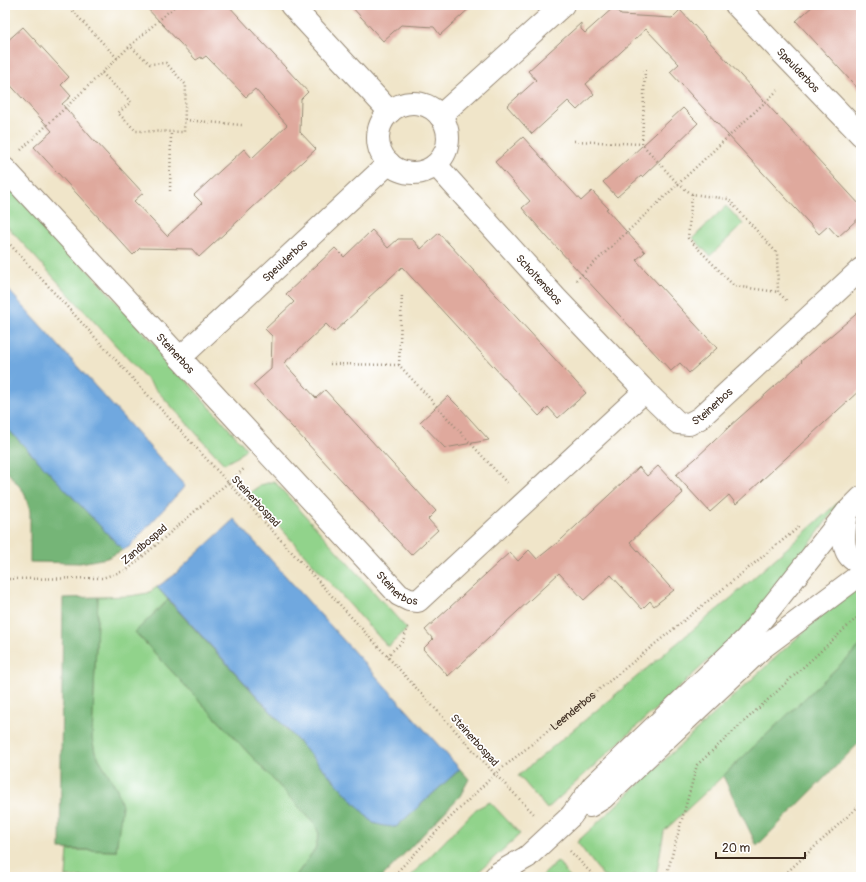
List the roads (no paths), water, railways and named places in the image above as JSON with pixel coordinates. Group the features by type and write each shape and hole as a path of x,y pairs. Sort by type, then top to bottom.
{"street":[{"path":"291,5 390,112"},
{"path":"440,116 563,5"},
{"name":"Speulderbos","path":"736,5 861,135"},
{"path":"410,103 421,104 432,108 440,116 446,125 448,136 447,146 443,157 436,165 417,173 398,169 389,163 382,154 379,143 379,132 383,121 390,112 400,106 410,103"},
{"name":"Steinerbos","path":"11,161 180,358 399,596 409,600 418,601 645,391 678,423 689,424 700,418 804,320 861,269"},
{"name":"Speulderbos","path":"180,358 389,163"},
{"name":"Scholtensbos","path":"436,165 556,298 645,391"},
{"path":"854,505 845,530 844,544 848,555 861,563"},
{"path":"495,877 499,873 527,857 571,816 593,786 746,639 854,505"},
{"path":"571,816 603,798 762,648 861,574"},
{"path":"514,877 527,857"}],"water":[{"path":"5,286 185,486 129,547 123,550 5,426"},
{"path":"234,519 460,769 396,827 373,823 157,587 173,576"}]}
